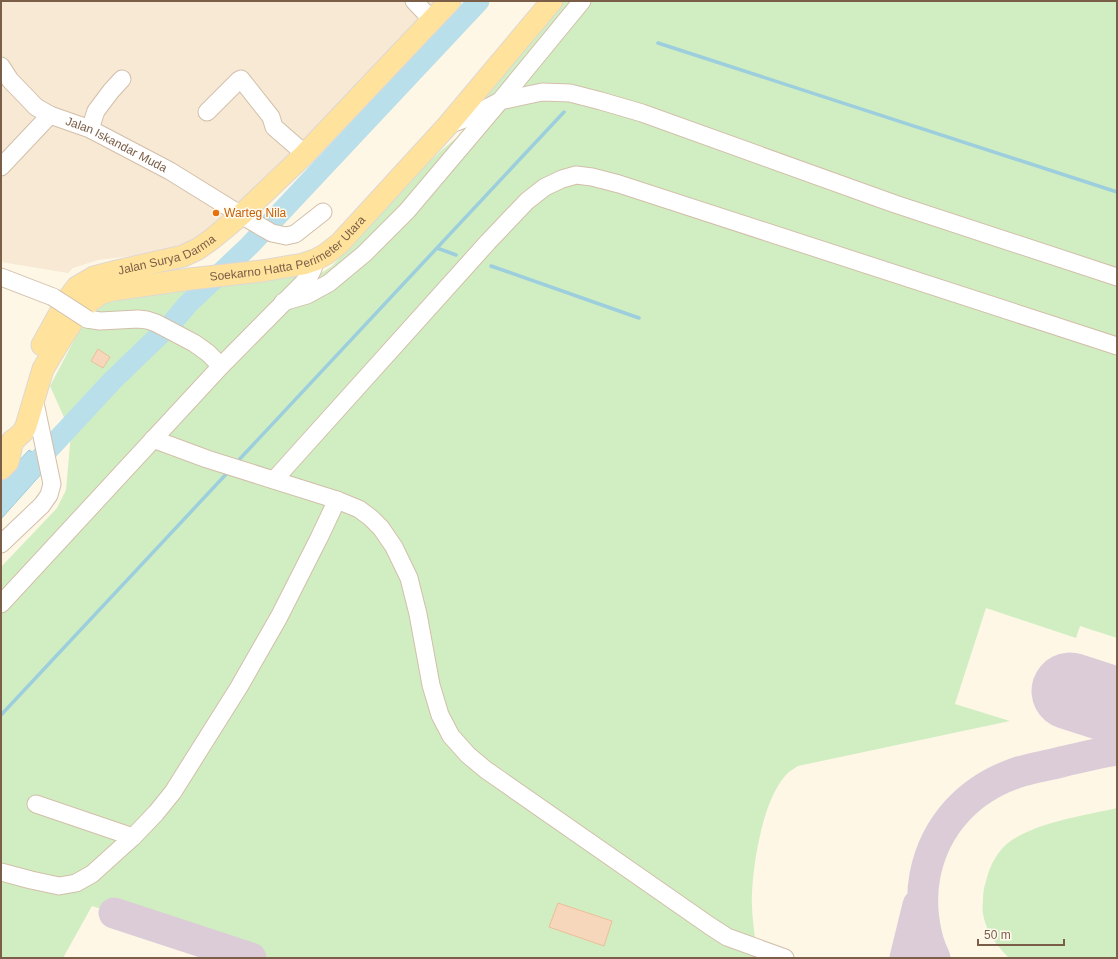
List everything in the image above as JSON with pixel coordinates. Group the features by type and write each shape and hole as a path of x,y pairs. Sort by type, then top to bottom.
{"main road":[{"name":"Jalan Surya Darma","path":"1,469 8,462 7,447 42,347 67,300 77,287 94,277 183,256 198,249 212,239 248,219 305,154 450,1"},
{"name":"Soekarno Hatta Perimeter Utara","path":"7,447 26,426 43,368 78,313 90,301 102,293 113,290 303,264 326,254 340,242 448,125 552,1"}],"street":[{"path":"414,1 432,20"},
{"path":"283,302 308,295 329,283 364,254 407,211 582,1"},
{"name":"Jalan Iskandar Muda","path":"1,66 10,80 36,107 50,116 90,129 170,171 272,233 286,236 295,234 323,212"},
{"path":"90,129 96,112 111,91 122,79"},
{"path":"208,112 241,79 271,117 274,127 305,154"},
{"path":"448,125 470,117 500,101 542,92 570,93 642,113 895,204 1117,277"},
{"path":"1,167 50,116"},
{"path":"274,480 527,201 545,187 562,179 576,175 592,177 619,184 1117,346"},
{"path":"1,604 221,366 309,277 315,260"},
{"path":"1,277 53,297 86,319 100,321 138,319 156,323 194,343 208,353 221,366"},
{"path":"1,544 42,504 48,495 52,484 34,398"},
{"path":"153,439 227,466 337,500 359,509 371,518 381,528 394,548 408,578 418,614 431,685 440,715 451,736 468,755 486,770 727,937 785,958"},
{"path":"1,872 59,886 76,883 92,874 133,836 173,792 239,687 279,616 337,500"},
{"path":"36,804 133,836"}],"shaded area":[{"path":"1,1 435,1 215,234 149,254 98,260 73,268 68,273 1,262"}],"green space":[{"path":"564,1 1117,1 1117,638 1080,626 1076,638 986,608 955,704 1010,721 798,766 790,771 778,786 771,799 761,830 755,863 752,899 756,947 785,958 251,958 92,906 63,958 1,958 1,567 57,508 66,490 71,433 50,386 89,312 100,297 302,272 311,280 332,266 432,159 463,133 474,126 468,110"},
{"path":"1117,808 1117,958 1009,958 996,944 984,921 983,894 990,869 995,858 1012,840 1036,828 1063,820"}],"water":[{"path":"29,450 41,457 43,472 1,519 1,480"}],"building":[{"path":"98,349 110,357 103,368 91,361"},
{"path":"558,903 612,921 604,946 549,927"}],"waterway":[{"path":"34,465 112,381 172,323 188,304 249,246 479,1"},
{"path":"658,43 1117,192"},
{"path":"236,463 564,112"},
{"path":"437,248 456,255"},
{"path":"491,266 639,318"},
{"path":"1,715 230,470"}],"taxiway":[{"path":"935,958 925,928 923,906 925,875 937,840 957,811 969,799 983,789 1016,773 1032,768 1117,750"},
{"path":"905,958 918,905"},
{"path":"114,913 251,958"}],"runway":[{"path":"1070,691 1117,706"}],"place":[{"name":"Warteg Nila","path":"216,213"}]}
